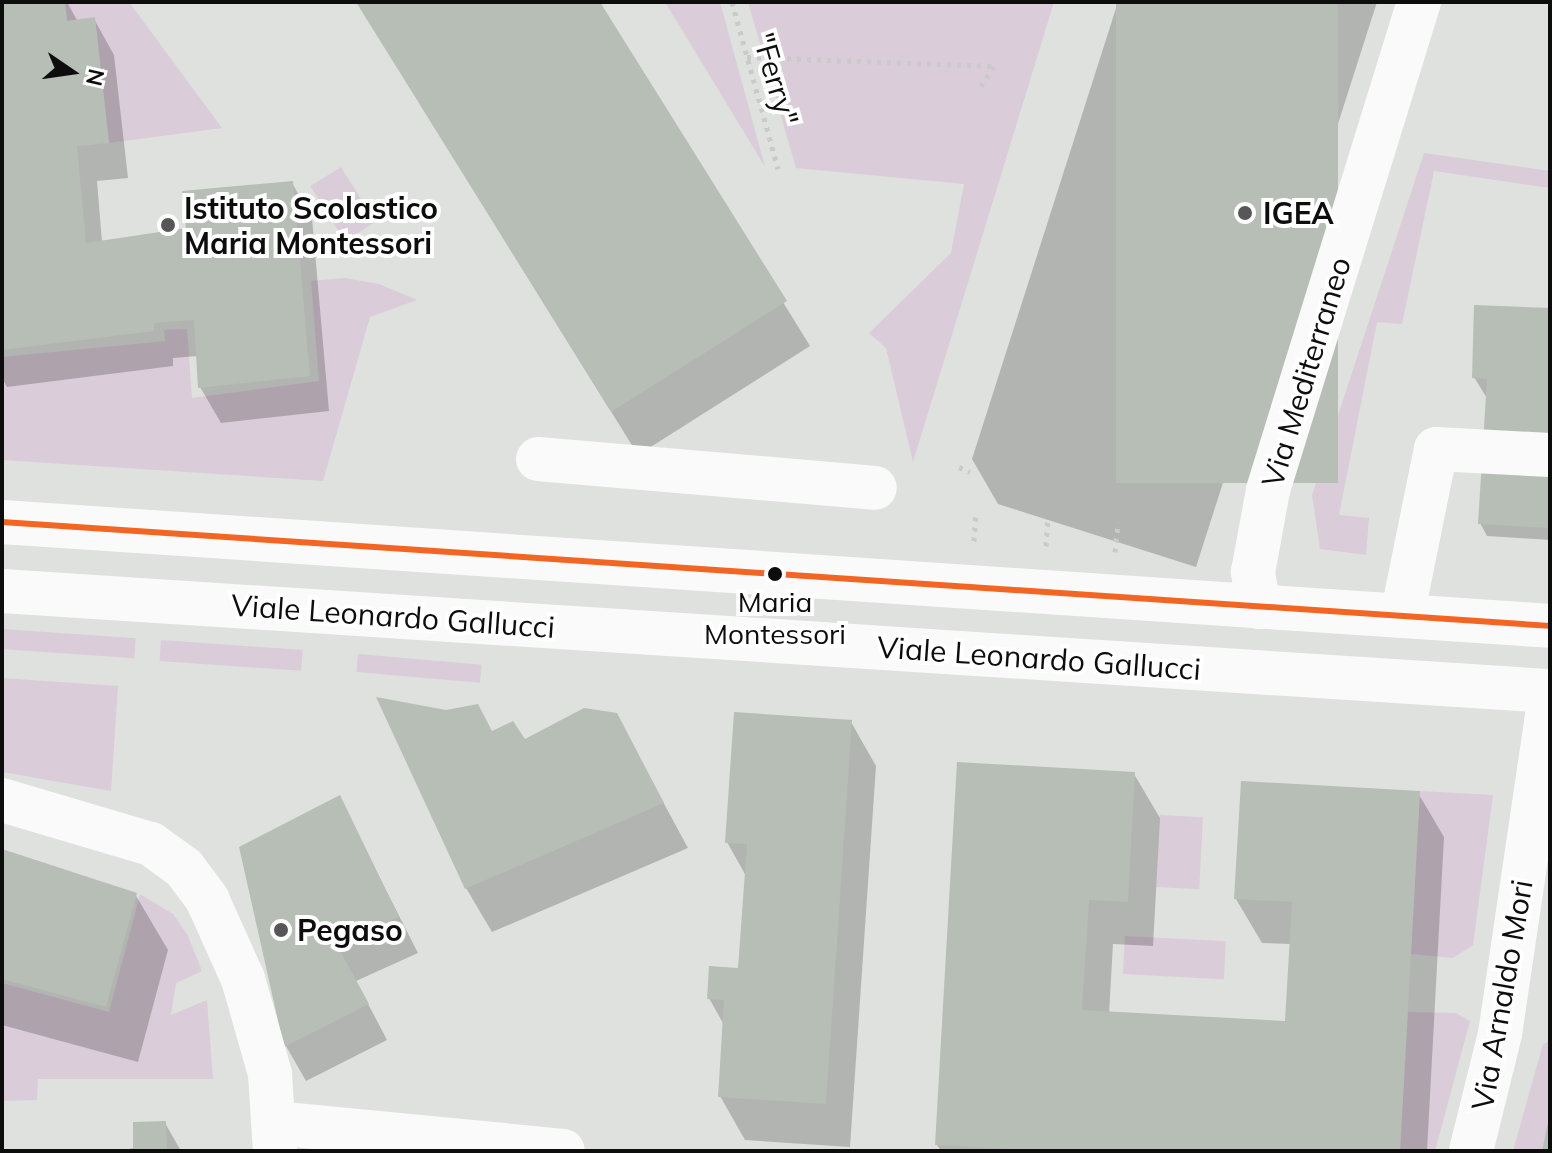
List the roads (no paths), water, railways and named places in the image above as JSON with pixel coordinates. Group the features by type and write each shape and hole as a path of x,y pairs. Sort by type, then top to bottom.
{"street":[{"name":"Via Mediterraneo","path":"1259,607 1253,572 1268,490 1419,2"},
{"path":"1402,616 1436,449 1550,455"},
{"path":"538,459 875,488"},
{"path":"2,522 1550,626"},
{"name":"Viale Leonardo Gallucci","path":"2,591 1550,693"},
{"name":"Via Arnaldo Mori","path":"1471,1151 1500,1034 1550,693"},
{"path":"2,800 151,844 184,868 207,899 243,979 270,1074 274,1137 563,1151"}],"place":[{"name":"IGEA","path":"1245,213"},
{"name":"Istituto Scolastico Maria Montessori","path":"168,225"},
{"name":"Maria Montessori","path":"775,574"},
{"name":"Pegaso","path":"281,930"}]}
